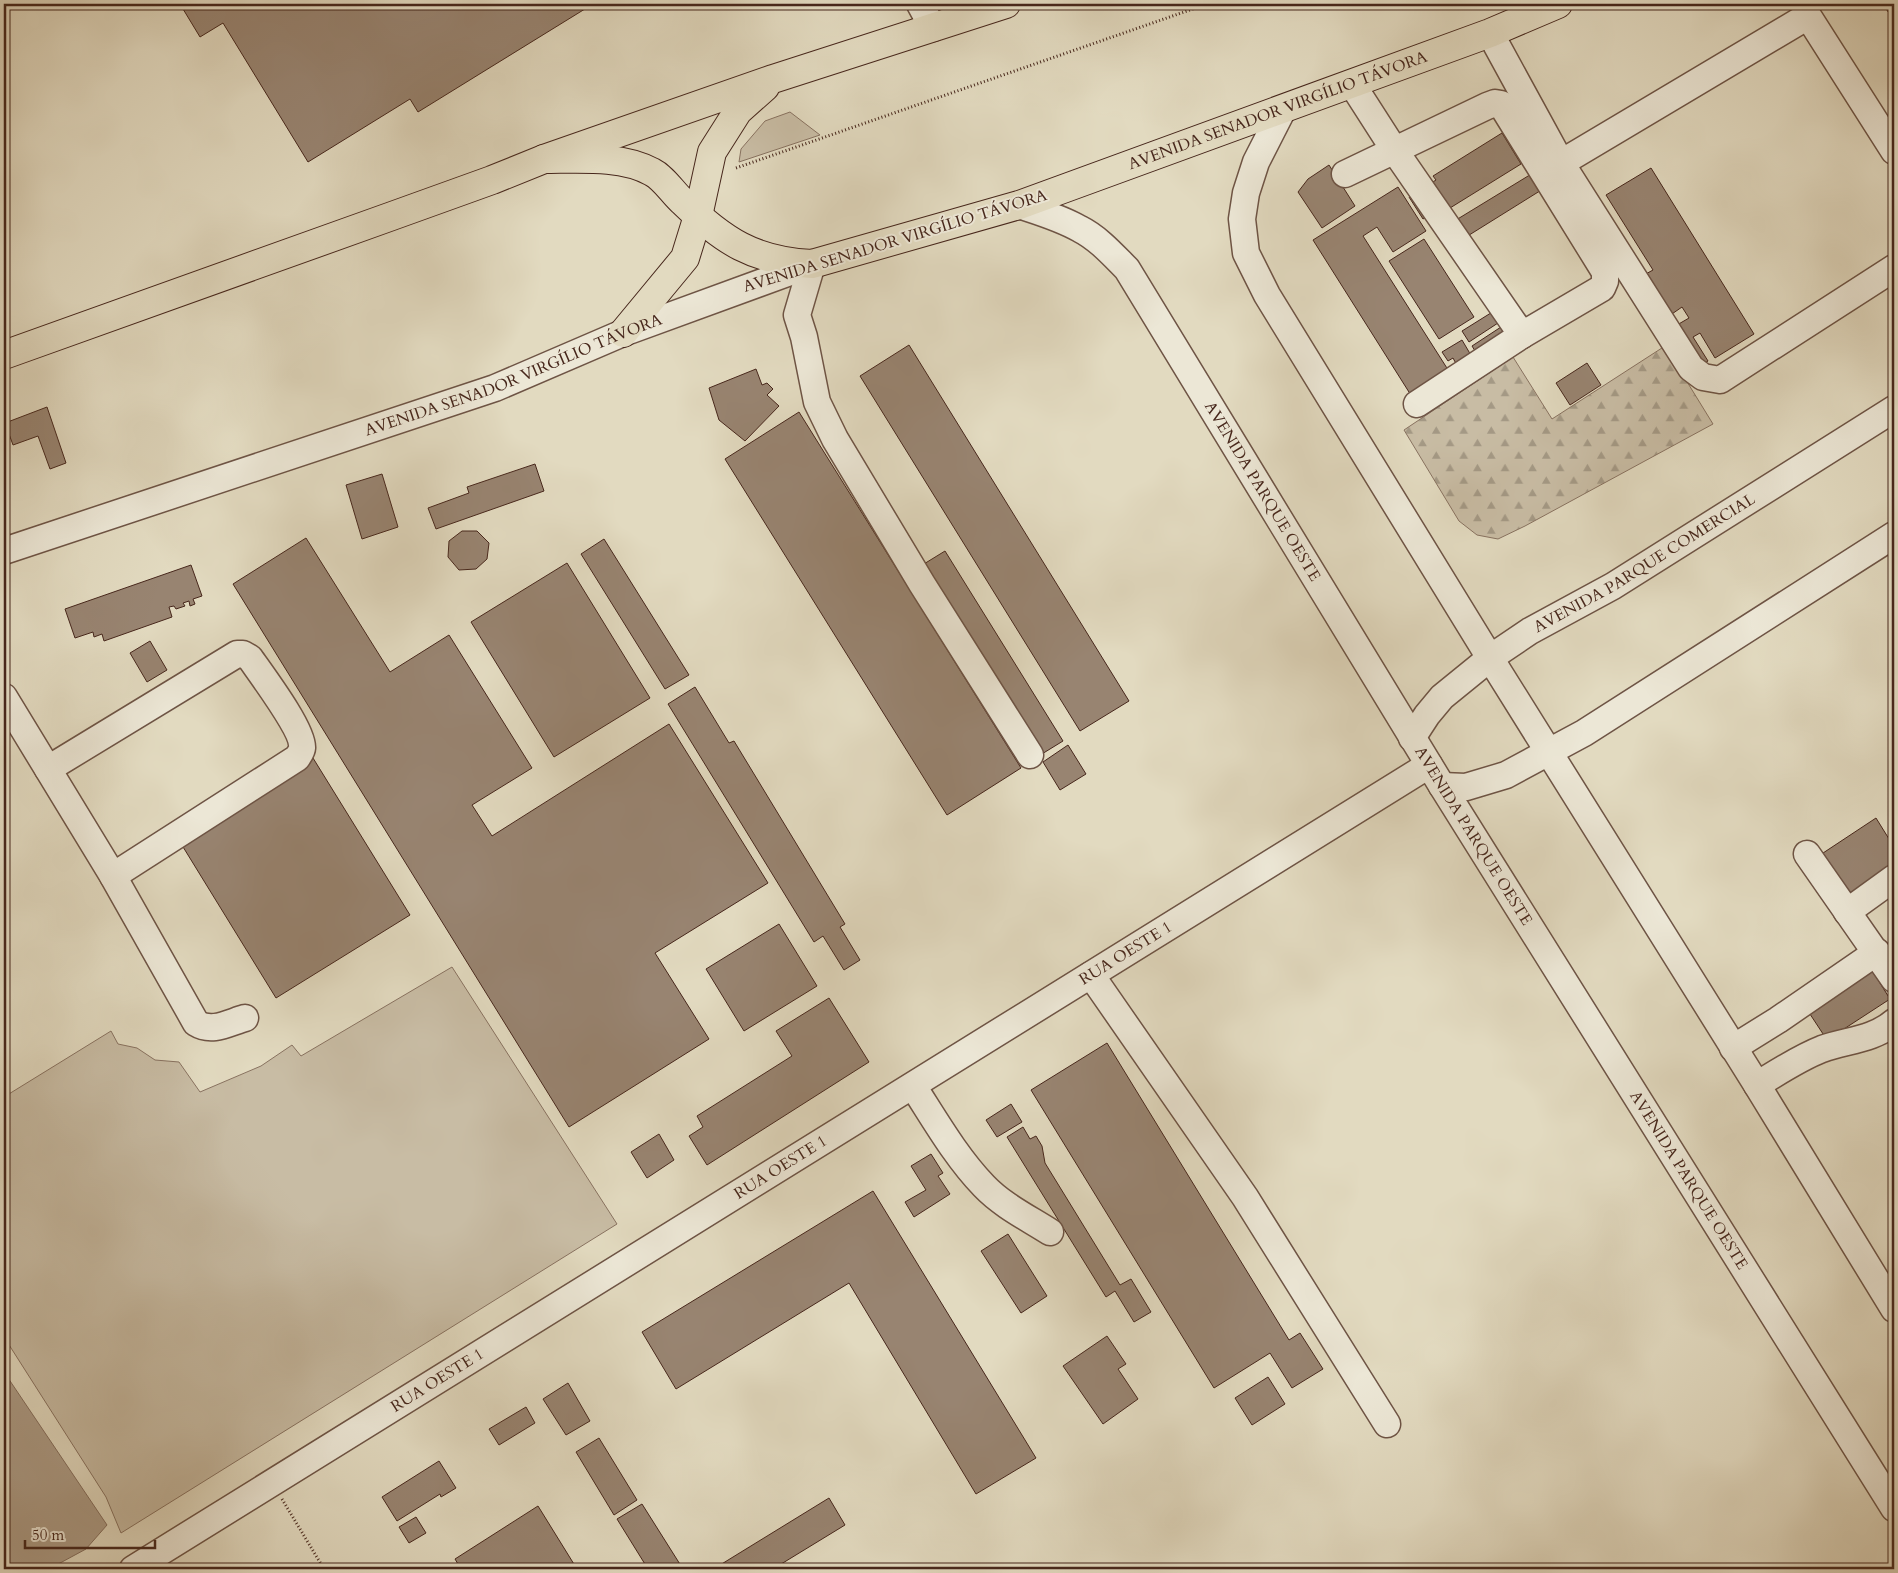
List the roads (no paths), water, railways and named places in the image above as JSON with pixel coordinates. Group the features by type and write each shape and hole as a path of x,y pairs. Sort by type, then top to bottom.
{"main road":[{"path":"4,355 392,216 544,159 773,79 933,28 966,10 1006,4"},
{"name":"AVENIDA SENADOR VIRGÍLIO TÁVORA","path":"812,264 1019,205 1490,33 1523,13 1558,4"},
{"path":"622,332 685,258 698,216 712,152 738,112 773,79"},
{"path":"544,159 613,160 654,172 698,216 721,234 750,252 789,263 812,264"}],"street":[{"path":"920,4 933,28"},
{"path":"1561,163 1808,16 1894,151"},
{"path":"1490,33 1561,163 1691,368 1703,377 1720,380 1894,268"},
{"path":"1352,84 1395,151 1522,335"},
{"path":"1345,174 1487,106 1495,103 1501,104 1605,272 1605,281 1602,288 1522,335 1417,404"},
{"path":"1283,108 1256,162 1246,193 1242,219 1246,253 1266,295 1894,1309"},
{"name":"AVENIDA PARQUE OESTE","path":"1019,205 1060,219 1082,230 1127,269 1435,776 1894,1508"},
{"path":"812,264 797,315 804,337 817,402 835,438 922,584 1030,755"},
{"name":"AVENIDA SENADOR VIRGÍLIO TÁVORA","path":"4,551 495,388 622,332 812,264"},
{"name":"AVENIDA PARQUE COMERCIAL","path":"1412,738 1442,697 1490,658 1530,631 1613,586 1894,409"},
{"path":"1435,776 1466,787 1506,775 1550,752 1592,728 1894,535"},
{"path":"48,769 237,654 243,654 250,658 293,722 301,738 302,748 297,758 113,876"},
{"path":"4,697 113,876 196,1023 203,1028 210,1029 245,1018"},
{"name":"RUA OESTE 1","path":"133,1569 1091,975 1435,776"},
{"path":"1807,854 1894,979"},
{"path":"1847,912 1894,878"},
{"path":"1733,1048 1778,1020 1877,952"},
{"path":"1091,975 1245,1197 1387,1424"},
{"path":"1757,1085 1804,1057 1824,1049 1873,1036 1894,1022"},
{"path":"913,1086 953,1147 984,1186 1011,1208 1050,1232"}]}
